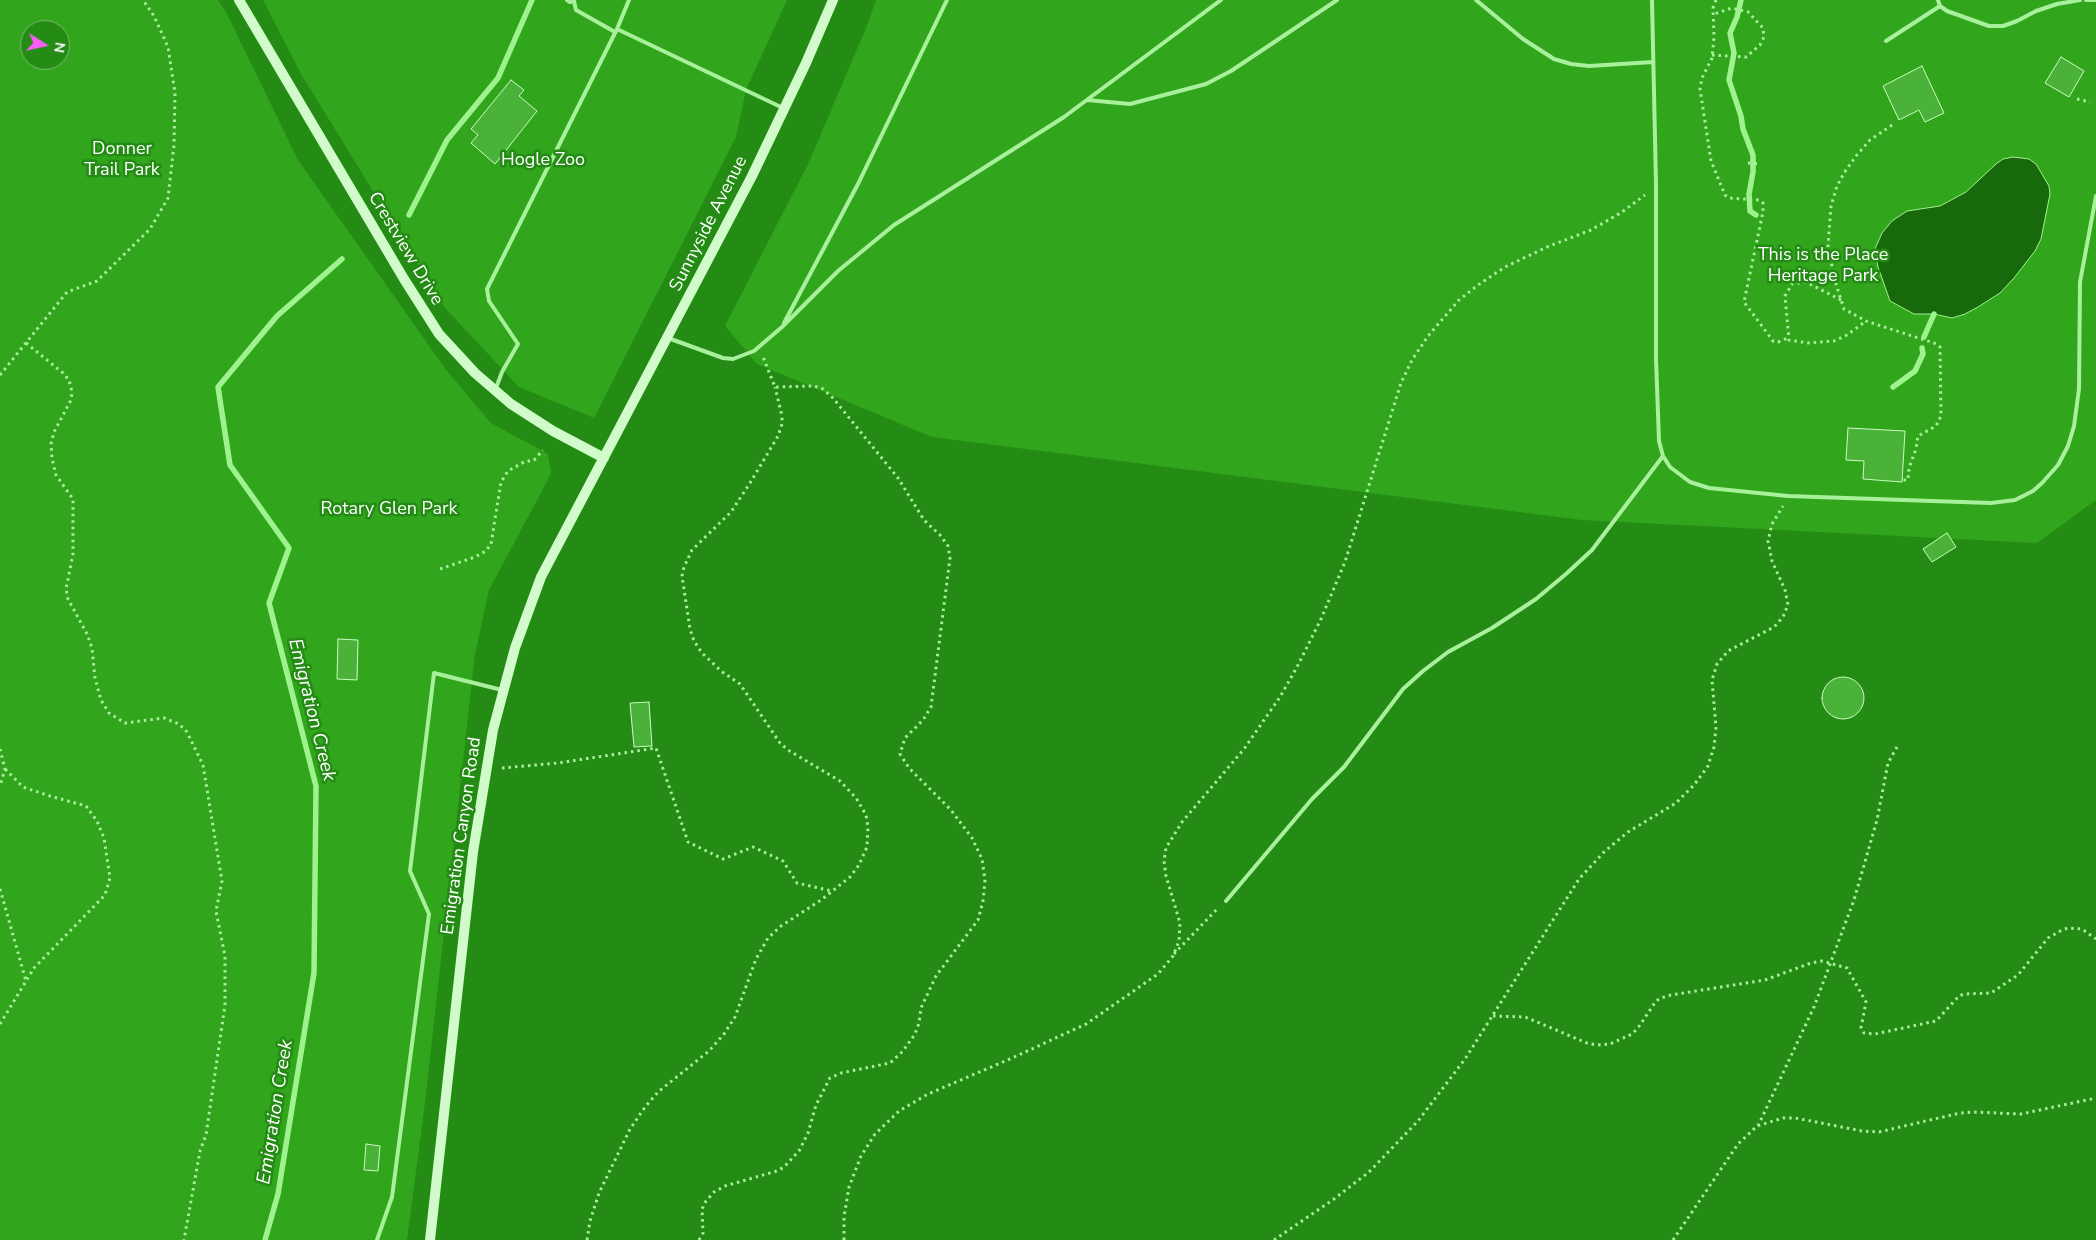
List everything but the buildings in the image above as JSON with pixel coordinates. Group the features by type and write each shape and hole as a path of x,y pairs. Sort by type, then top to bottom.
{"main road":[{"name":"Crestview Drive","path":"239,0 421,308 457,355 494,392 528,416 604,458"},
{"name":"Sunnyside Avenue","path":"604,458 668,338 785,109 833,0"},
{"name":"Emigration Canyon Road","path":"430,1240 473,852 486,770 502,690 541,577 604,458"}],"lane":[{"path":"567,0 570,2 575,0 576,10 616,31 785,109"},
{"path":"494,392 502,372 518,344 489,301 487,289 616,31 629,0"},
{"path":"782,328 858,184 947,0"},
{"path":"668,338 723,358 733,360 747,355 782,328 838,271 894,225 1064,117 1222,0"},
{"path":"1087,100 1130,104 1206,84 1232,71 1337,0"},
{"path":"1476,0 1523,40 1554,59 1571,64 1589,66 1652,62"},
{"path":"1652,0 1656,184 1656,359 1659,441 1663,456 1670,467 1690,482 1710,488 1788,496 1999,503 2023,497 2042,484 2062,457 2074,426 2079,389 2080,282 2096,196"},
{"path":"1938,0 1940,6 1947,11 1989,26 2003,26 2036,11 2057,4 2080,0"},
{"path":"2086,0 2096,0"},
{"path":"1886,41 1940,6"},
{"path":"1226,901 1312,799 1344,767 1403,689 1448,652 1492,628 1528,604 1566,574 1592,550 1663,456"},
{"path":"377,1240 392,1196 429,914 410,871 434,673 502,690"}],"path":[{"path":"0,374 67,292 97,281 150,230 168,198 174,145 175,93 168,47 154,16 143,0"},
{"path":"1716,0 1712,54 1702,78 1700,89 1711,161 1726,195 1732,199 1754,200 1763,203 1744,302 1773,341 1778,342 1788,338"},
{"path":"1712,54 1740,58 1750,54 1764,37 1763,28 1755,17 1745,10 1734,8 1714,14"},
{"path":"2077,99 2090,102"},
{"path":"1892,125 1870,140 1844,173 1833,197 1828,246 1835,282 1844,309 1866,320 1934,343 1940,347 1941,416 1936,426 1918,436 1916,449 1909,468 1908,480 1902,480"},
{"path":"1748,163 1760,164"},
{"path":"1172,956 1178,941 1180,923 1166,876 1164,861 1166,848 1182,822 1244,749 1280,697 1301,659 1321,619 1345,562 1398,390 1412,360 1428,336 1448,312 1478,284 1505,267 1547,246 1591,230 1641,199 1656,184"},
{"path":"1841,300 1806,282 1792,284 1785,296 1788,338 1792,342 1801,343 1834,341 1847,335 1866,320"},
{"path":"26,343 64,373 69,380 72,392 71,400 54,432 51,444 52,458 56,475 73,499 73,554 66,589 68,598 87,634 92,648 95,678 101,700 109,712 125,723 164,718 179,724 187,732 203,765 222,881 216,912 225,956 225,1005 206,1135 200,1151 184,1240"},
{"path":"587,1240 590,1221 600,1192 630,1129 646,1106 658,1092 710,1051 724,1034 735,1017 756,959 768,938 781,926 850,877 859,865 867,847 868,827 862,806 840,781 788,750 780,743 740,684 721,671 702,653 694,641 690,629 682,576 692,550 731,512 778,436 782,424 775,387 759,347"},
{"path":"699,1240 703,1233 702,1209 714,1192 725,1186 777,1171 784,1167 799,1152 808,1133 816,1105 830,1078 841,1073 890,1063 904,1051 915,1034 925,996 936,976 978,920 983,901 985,880 982,859 972,838 950,810 908,768 900,754 905,738 923,720 931,707 950,558 948,546 940,535 924,520 898,478 833,398 823,389 814,386 775,387"},
{"path":"440,569 475,557 486,551 491,544 501,482 508,471 524,462 534,460 543,450"},
{"path":"1274,1240 1334,1199 1369,1172 1418,1121 1465,1059 1578,879 1613,844 1676,803 1694,785 1708,766 1714,747 1716,727 1712,680 1717,664 1728,652 1774,627 1783,617 1788,605 1785,590 1772,561 1768,541 1772,524 1788,496"},
{"path":"1673,1240 1738,1144 1758,1126 1792,1057 1831,962 1868,854 1888,763 1898,747"},
{"path":"486,770 558,763 656,748 688,842 723,859 753,847 783,861 797,883 832,891"},
{"path":"0,749 5,769 0,786"},
{"path":"0,1024 34,968 105,895 110,878 104,838 97,821 86,806 23,787 5,769"},
{"path":"0,889 26,982"},
{"path":"844,1240 844,1217 848,1187 860,1156 875,1134 899,1111 928,1094 1086,1024 1158,974 1172,956 1226,901"},
{"path":"1493,1016 1525,1017 1587,1043 1597,1045 1610,1044 1632,1034 1656,1001 1661,998 1751,983 1765,980 1811,963 1831,962 1843,966 1849,971 1866,1002 1861,1028 1864,1033 1876,1034 1936,1021 1959,996 1964,994 1991,993 2018,974 2048,938 2062,930 2068,928 2082,929 2096,939"},
{"path":"1758,1126 1783,1118 1795,1118 1879,1132 1960,1114 1973,1112 2021,1114 2096,1098"}],"green space":[{"path":"0,0 218,0 227,14 298,160 447,371 491,423 548,454 551,474 489,590 475,654 425,1103 407,1240 0,1240"},
{"name":"Hogle Zoo","path":"263,0 787,0 746,90 736,137 594,418 519,387 445,308 301,74"},
{"name":"This is the Place Heritage Park","path":"876,0 2096,0 2096,500 2037,543 1582,520 932,437 757,364 725,326 809,162"}],"shaded area":[{"path":"2013,157 2029,159 2036,164 2049,186 2050,194 2041,239 2035,251 2014,278 2000,293 1965,314 1952,318 1934,314 1914,314 1890,301 1878,267 1875,249 1882,233 1892,221 1907,211 1940,206 1966,192 2003,159"}],"waterway":[{"name":"Emigration Creek","path":"409,215 447,140 498,78 532,0"},
{"path":"1741,0 1737,17 1730,33 1734,53 1729,80 1741,116 1743,129 1753,155 1753,172 1749,194 1750,211 1756,215"},
{"name":"Emigration Creek","path":"265,1240 278,1194 314,973 316,786 269,603 289,548 230,465 218,387 277,316 342,259"},
{"path":"1924,337 1934,314"},
{"path":"1893,387 1915,371 1923,354 1922,348"}],"park label":[{"name":"Donner Trail Park","path":"122,160"},
{"name":"Rotary Glen Park","path":"389,510"}]}
